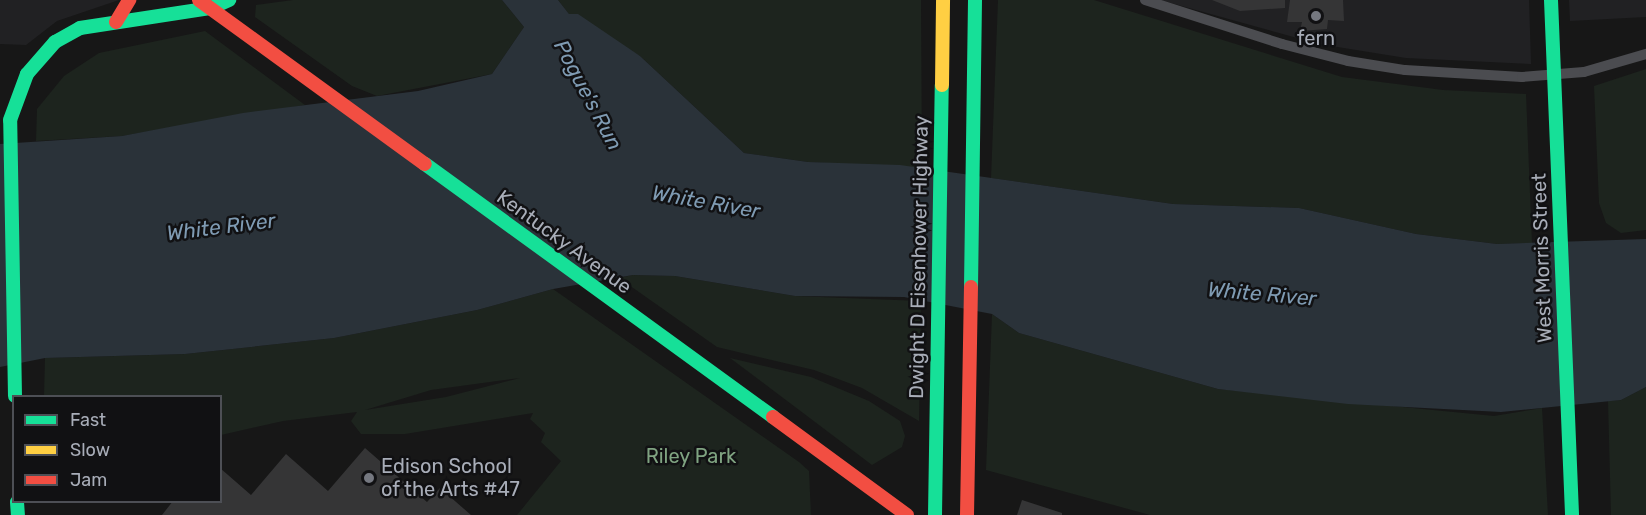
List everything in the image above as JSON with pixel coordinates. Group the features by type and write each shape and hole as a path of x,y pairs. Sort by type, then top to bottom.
{"main road":[{"path":"116,22 129,0"},
{"name":"Kentucky Avenue","path":"199,0 907,515"},
{"path":"15,395 10,120 21,87 48,48 80,28 210,9 229,0"},
{"path":"937,0 941,82"},
{"name":"Dwight D Eisenhower Highway","path":"935,515 943,0"},
{"path":"968,515 975,0"},
{"name":"West Morris Street","path":"1551,0 1572,515"}],"street":[{"path":"1145,0 1282,44 1376,67 1522,77 1602,68 1646,54"}],"shaded area":[{"path":"0,0 119,0 57,21 26,45 0,44"},
{"path":"1160,0 1529,0 1531,64 1406,58 1319,44"},
{"path":"1569,0 1646,0 1646,17 1570,21"}],"green space":[{"path":"293,0 502,0 524,27 492,74 377,96 352,86 255,17 256,5"},
{"path":"558,0 921,0 922,168 808,162 744,153 640,56 569,14"},
{"path":"998,0 1094,0 1342,77 1443,90 1526,94 1532,243 1497,244 1416,234 1299,208 1173,204 991,178"},
{"path":"205,31 305,105 122,136 36,141 37,109 64,76 99,53"},
{"path":"1646,69 1646,230 1621,233 1606,223 1599,203 1594,86"},
{"path":"633,275 675,276 795,296 921,301 919,421 862,388 814,370 717,347 619,278"},
{"name":"Riley Park","path":"553,289 799,462 809,471 811,515 517,515 561,461 541,442 545,433 530,419 533,413 405,434 361,434 351,421 357,412 283,421 222,435 222,395 44,395 45,358 185,354 334,338 477,310","holes":["520,378 446,397 365,410 431,390"]},
{"path":"992,314 1019,333 1218,389 1494,416 1542,408 1548,515 1150,515 986,470"},
{"path":"730,358 811,377 869,401 900,421 905,436 902,447 872,465"},
{"path":"1646,387 1646,515 1611,515 1608,401 1621,400"}],"water":[{"path":"502,0 558,0 569,14 578,14 640,56 744,153 808,162 900,165 1173,204 1299,208 1416,234 1497,244 1646,239 1646,387 1621,400 1501,412 1348,404 1218,389 1019,333 992,314 904,297 795,296 675,276 633,275 553,289 477,310 334,338 185,354 45,358 0,367 0,144 122,136 243,113 418,91 492,74 524,27"}],"building":[{"path":"1212,0 1285,0 1285,8 1240,11"},
{"name":"fern","path":"1290,0 1343,0 1344,21 1328,20 1327,29 1300,31 1302,22 1287,22"},
{"name":"Edison School of the Arts #47","path":"365,448 427,502 440,488 471,515 162,515 171,503 222,503 222,470 251,495 286,454 328,491"},
{"path":"1022,500 1062,513 1062,515 1017,515"}],"traffic: fast":[{"path":"15,395 10,120 27,74 55,42 80,28 211,8 229,0"},
{"path":"971,287 975,0"},
{"path":"1551,0 1572,515"},
{"path":"935,515 942,85"},
{"path":"425,164 773,417"},
{"path":"17,503 18,515"}],"traffic: slow":[{"path":"942,85 943,0"}],"traffic: jam":[{"path":"116,22 129,0"},
{"path":"199,0 425,164"},
{"path":"967,515 971,287"},
{"path":"773,417 907,515"}],"place":[{"name":"fern","path":"1316,16"},
{"name":"Edison School of the Arts #47","path":"369,478"}],"water label":[{"name":"Pogue's Run","path":"588,95"},
{"name":"White River","path":"706,202"},
{"name":"White River","path":"221,227"},
{"name":"White River","path":"1262,294"}]}
